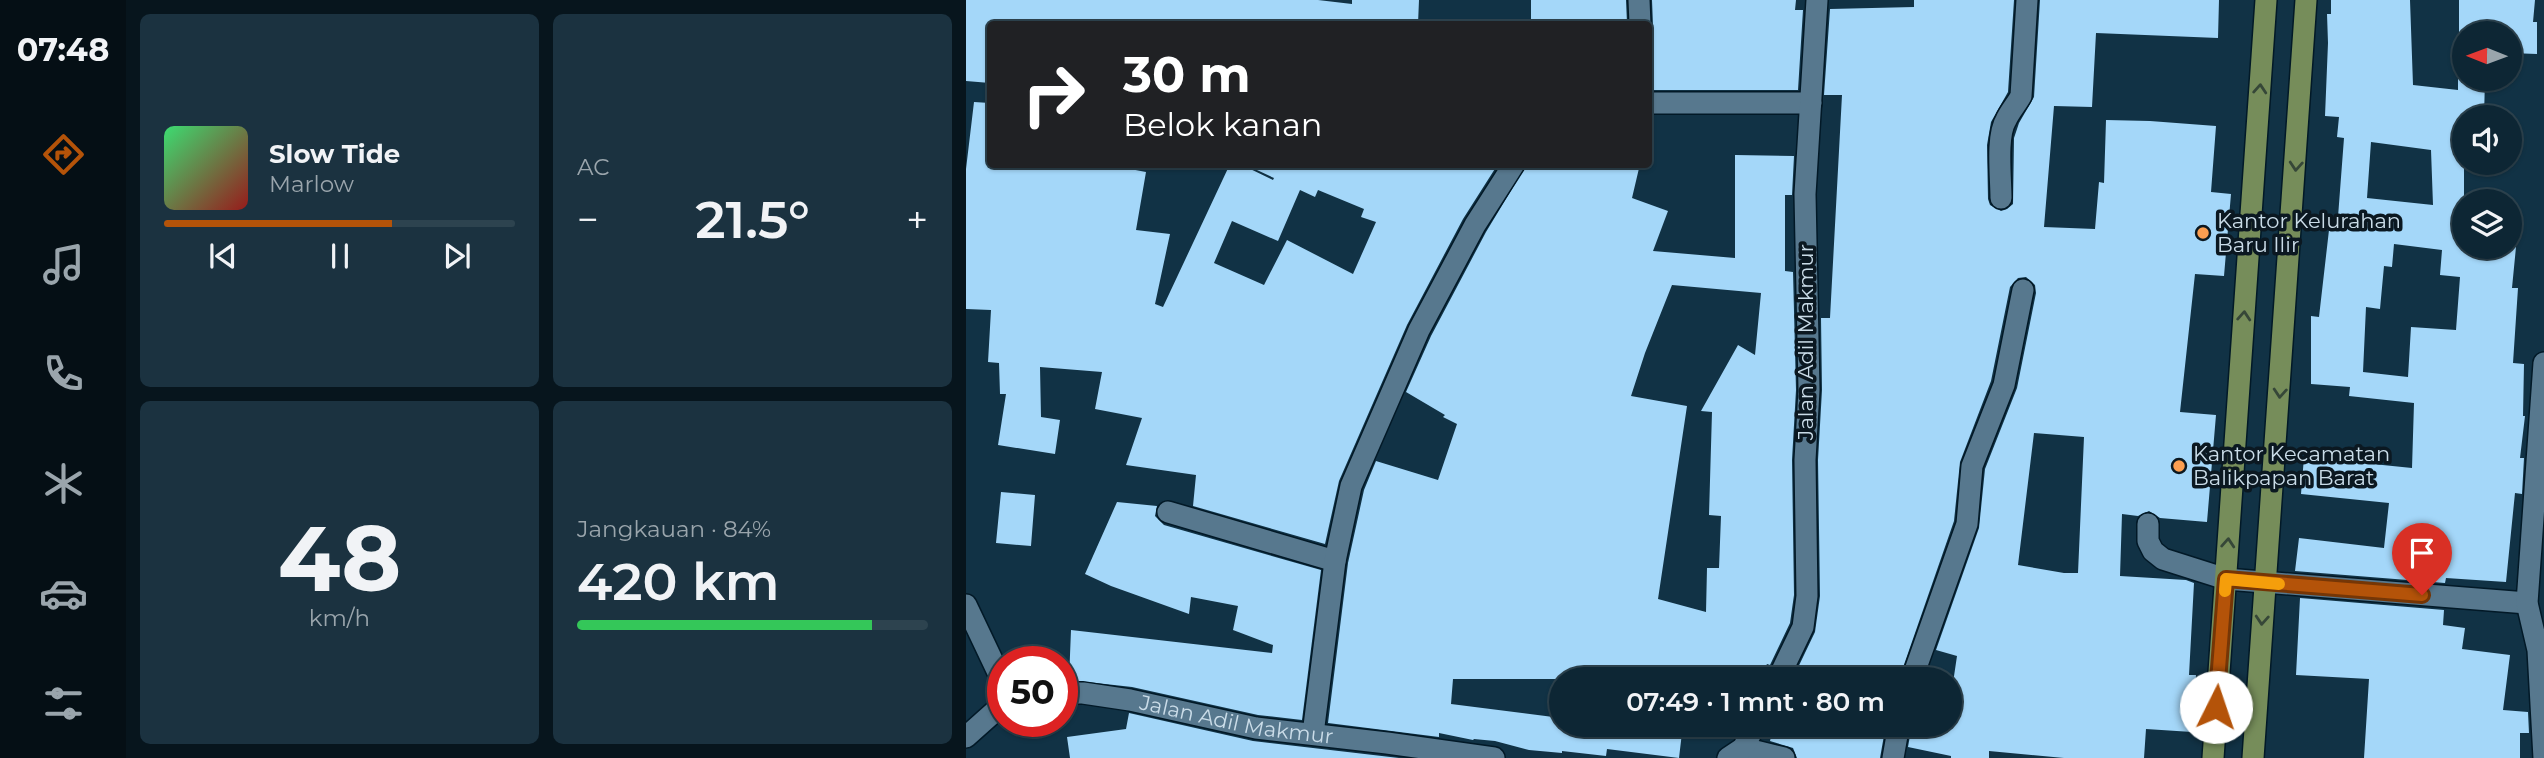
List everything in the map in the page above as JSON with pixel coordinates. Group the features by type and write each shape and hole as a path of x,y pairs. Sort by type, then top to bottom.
{"main road":[{"path":"2213,758 2266,0"},
{"path":"2253,758 2290,261 2306,0"}],"street":[{"path":"1639,0 1640,21"},
{"name":"Jalan Adil Makmur","path":"1784,667 1803,626 1807,596 1805,460 1809,390 1805,194 1817,0"},
{"path":"2001,198 2001,132 2005,120 2015,109 2021,96 2027,0"},
{"path":"1652,103 1811,103"},
{"path":"1313,734 1335,561 1351,486 1419,330 1475,225 1511,168"},
{"path":"1916,667 1967,524 1972,466 2004,385 2023,290"},
{"path":"2544,363 2527,603 2539,650 2544,758"},
{"path":"1168,512 1335,561"},
{"path":"2147,524 2148,541 2153,551 2163,559 2226,579 2527,603"},
{"path":"966,605 987,649"},
{"name":"Jalan Adil Makmur","path":"1078,693 1130,699 1256,728 1494,758"},
{"path":"966,737 987,718"},
{"path":"1732,755 1746,737"},
{"path":"1893,758 1897,737"},
{"path":"1732,755 1784,758"}],"building":[{"path":"966,0 1318,0 1352,4 1352,0 1419,0 1418,21 987,21 987,83 966,81"},
{"path":"1531,0 1626,0 1627,21 1531,21"},
{"path":"1652,0 1796,0 1795,10 1803,10 1798,90 1652,90"},
{"path":"1914,0 2014,0 2008,92 1991,122 1987,145 1988,199 1990,205 2001,211 2013,204 2014,138 2034,97 2040,0 2219,0 2218,38 2096,33 2092,107 2054,106 2044,227 2095,229 2099,182 2104,183 2106,120 2216,126 2211,192 2231,194 2224,276 2195,274 2180,412 2216,415 2207,522 2160,518 2149,511 2138,516 2122,514 2120,576 2186,580 2194,583 2189,675 2196,675 2192,732 2146,729 2144,758 2064,758 1989,751 1989,758 1951,758 1908,747 1910,737 1962,737 1962,667 1955,667 1957,656 1936,650 1979,528 1985,469 2017,388 2036,293 2035,285 2026,277 2018,278 2010,287 1991,381 1960,462 1954,521 1903,667 1798,667 1815,632 1820,596 1818,460 1822,390 1821,318 1830,318 1842,95 1824,95 1830,9 1914,7","holes":["2034,433 2084,437 2078,573 2018,565"]},
{"path":"2331,0 2410,0 2413,85 2452,91 2485,91 2484,105 2452,105 2452,175 2464,175 2464,189 2452,189 2452,259 2515,259 2512,288 2518,288 2513,363 2524,364 2525,416 2520,458 2524,458 2522,494 2515,493 2506,582 2446,578 2445,583 2295,571 2299,538 2384,548 2389,503 2301,494 2304,457 2412,468 2414,403 2349,396 2350,387 2311,384 2311,316 2319,317 2329,230 2337,230 2344,138 2337,137 2339,117 2325,116 2327,14 2331,14","holes":["2371,142 2431,150 2433,205 2367,198","2394,244 2442,250 2440,275 2460,277 2456,330 2411,327 2408,377 2363,372 2366,307 2380,309 2384,266 2392,267"]},
{"path":"2459,0 2535,0 2533,22 2537,22 2537,54 2522,53 2522,21 2459,21"},
{"path":"974,102 987,103 987,168 1125,168 1146,172 1136,230 1170,234 1155,304 1163,307 1228,168 1248,168 1273,180 1274,178 1253,168 1495,168 1463,219 1407,325 1339,481 1325,544 1193,506 1196,475 1126,465 1142,418 1095,409 1102,372 1040,367 1041,417 1060,420 1055,454 998,445 1006,394 1000,394 999,363 988,362 991,310 966,309 966,169","holes":["1300,190 1315,197 1318,190 1364,209 1361,217 1376,222 1353,274 1287,240 1264,285 1214,263 1232,221 1278,241"]},
{"path":"1735,155 1794,156 1792,195 1785,195 1785,271 1793,272 1796,390 1792,460 1794,595 1790,623 1770,665 1549,667 1549,679 1453,679 1451,704 1549,716 1549,737 1681,737 1679,758 1607,749 1606,756 1529,750 1495,741 1473,740 1439,733 1439,737 1328,723 1348,563 1364,490 1376,461 1438,480 1457,424 1406,392 1431,336 1486,232 1525,168 1639,168 1632,198 1668,211 1653,251 1735,258","holes":["1672,285 1761,293 1755,355 1738,345 1701,411 1712,412 1709,515 1721,516 1719,568 1707,568 1706,612 1658,599 1687,406 1631,396"]},
{"path":"1001,492 1035,495 1031,546 996,543"},
{"path":"1117,502 1157,506 1155,516 1164,525 1321,570 1302,720 1258,715 1132,687 1078,681 1078,646 1070,646 1071,630 1272,653 1273,645 1233,630 1238,606 1191,597 1189,614 1085,574"},
{"path":"2300,598 2444,610 2443,625 2465,628 2462,649 2510,655 2503,710 2528,712 2529,733 2520,733 2520,758 2364,758 2369,679 2296,675"},
{"path":"1129,713 1253,741 1399,758 1070,758 1067,737 1126,729"},
{"path":"1771,737 1884,737 1880,758 1797,758 1793,748 1770,741"}],"slow traffic":[{"path":"2225,591 2226,579 2279,584"}],"place":[{"name":"Kantor Kelurahan Baru Ilir","path":"2203,233"},
{"name":"Kantor Kecamatan Balikpapan Barat","path":"2179,466"}],"route":[{"path":"2216,707 2226,579 2422,595"}]}
